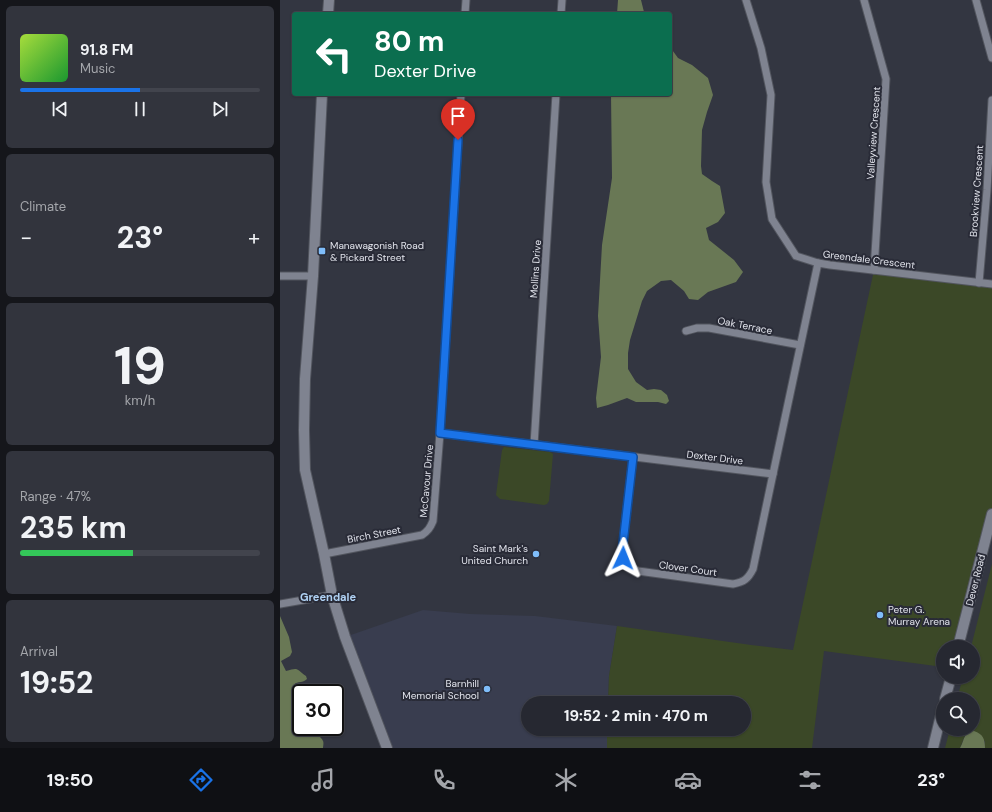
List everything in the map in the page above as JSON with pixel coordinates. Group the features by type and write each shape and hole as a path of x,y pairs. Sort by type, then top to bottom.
{"main road":[{"path":"328,12 330,0"},
{"path":"322,96 313,276 305,379 305,470 332,595 345,637 387,748"},
{"name":"Dever Road","path":"960,640 992,514"},
{"path":"933,748 936,736"}],"street":[{"path":"465,12 466,0"},
{"path":"561,12 562,0"},
{"name":"Greendale Crescent","path":"746,0 760,48 771,95 766,182 772,219 796,256 818,263 992,284"},
{"name":"Valleyview Crescent","path":"864,0 886,79 874,270"},
{"path":"976,0 992,58"},
{"name":"McCavour Drive","path":"426,532 431,527 432,521 440,433 460,96"},
{"name":"Mollins Drive","path":"534,445 556,96"},
{"name":"Brookview Crescent","path":"979,283 987,190 992,100"},
{"path":"773,474 818,263"},
{"path":"280,276 313,276"},
{"name":"Oak Terrace","path":"686,331 697,328 709,328 800,345"},
{"name":"Dexter Drive","path":"440,433 773,474"},
{"name":"Clover Court","path":"633,457 622,552 626,564 638,571 733,584 740,583 745,580 753,569 773,474"},
{"name":"Birch Street","path":"324,554 422,535 426,532"},
{"path":"280,604 332,595"}],"shaded area":[{"name":"Barnhill Memorial School","path":"423,610 470,614 535,616 617,626 609,676 608,696 521,696 521,736 607,736 607,748 387,748 345,637"}],"green space":[{"path":"618,0 641,0 644,12 617,12"},
{"path":"672,50 678,58 692,65 708,78 713,95 702,130 702,174 720,186 725,213 718,222 706,228 709,240 734,260 743,272 736,282 708,292 698,300 689,299 684,291 671,280 661,281 647,291 642,301 630,340 628,369 636,382 647,390 661,390 667,395 669,401 666,404 658,402 636,402 627,398 597,408 596,398 601,357 598,316 602,245 612,178 611,96 672,96"},
{"path":"874,270 992,284 992,514 960,640 936,640 936,666 824,651 812,748 607,748 607,736 751,736 751,696 608,696 609,676 617,626 793,650"},
{"path":"504,447 550,452 553,454 549,501 547,504 544,505 500,499 496,495 502,450"},
{"path":"992,564 992,748 985,748 985,741 968,736 980,736 980,692 959,692 961,684 980,684 980,640 973,640"},
{"path":"280,616 289,637 292,652 290,656 281,661 286,671 297,669 306,676 307,679 292,684 292,736 318,736 322,739 323,748 280,748"},
{"path":"980,734 985,742 985,748 960,748 966,736 980,736"},
{"path":"948,736 965,736 960,748 945,748"}],"place":[{"name":"Manawagonish Road & Pickard Street","path":"322,251"},
{"name":"Saint Mark's United Church","path":"536,554"},
{"name":"Peter G. Murray Arena","path":"880,615"},
{"name":"Barnhill Memorial School","path":"487,689"}],"district":[{"name":"Greendale","path":"328,597"}],"route":[{"path":"458,140 440,433 633,457 622,552 623,558"}]}
